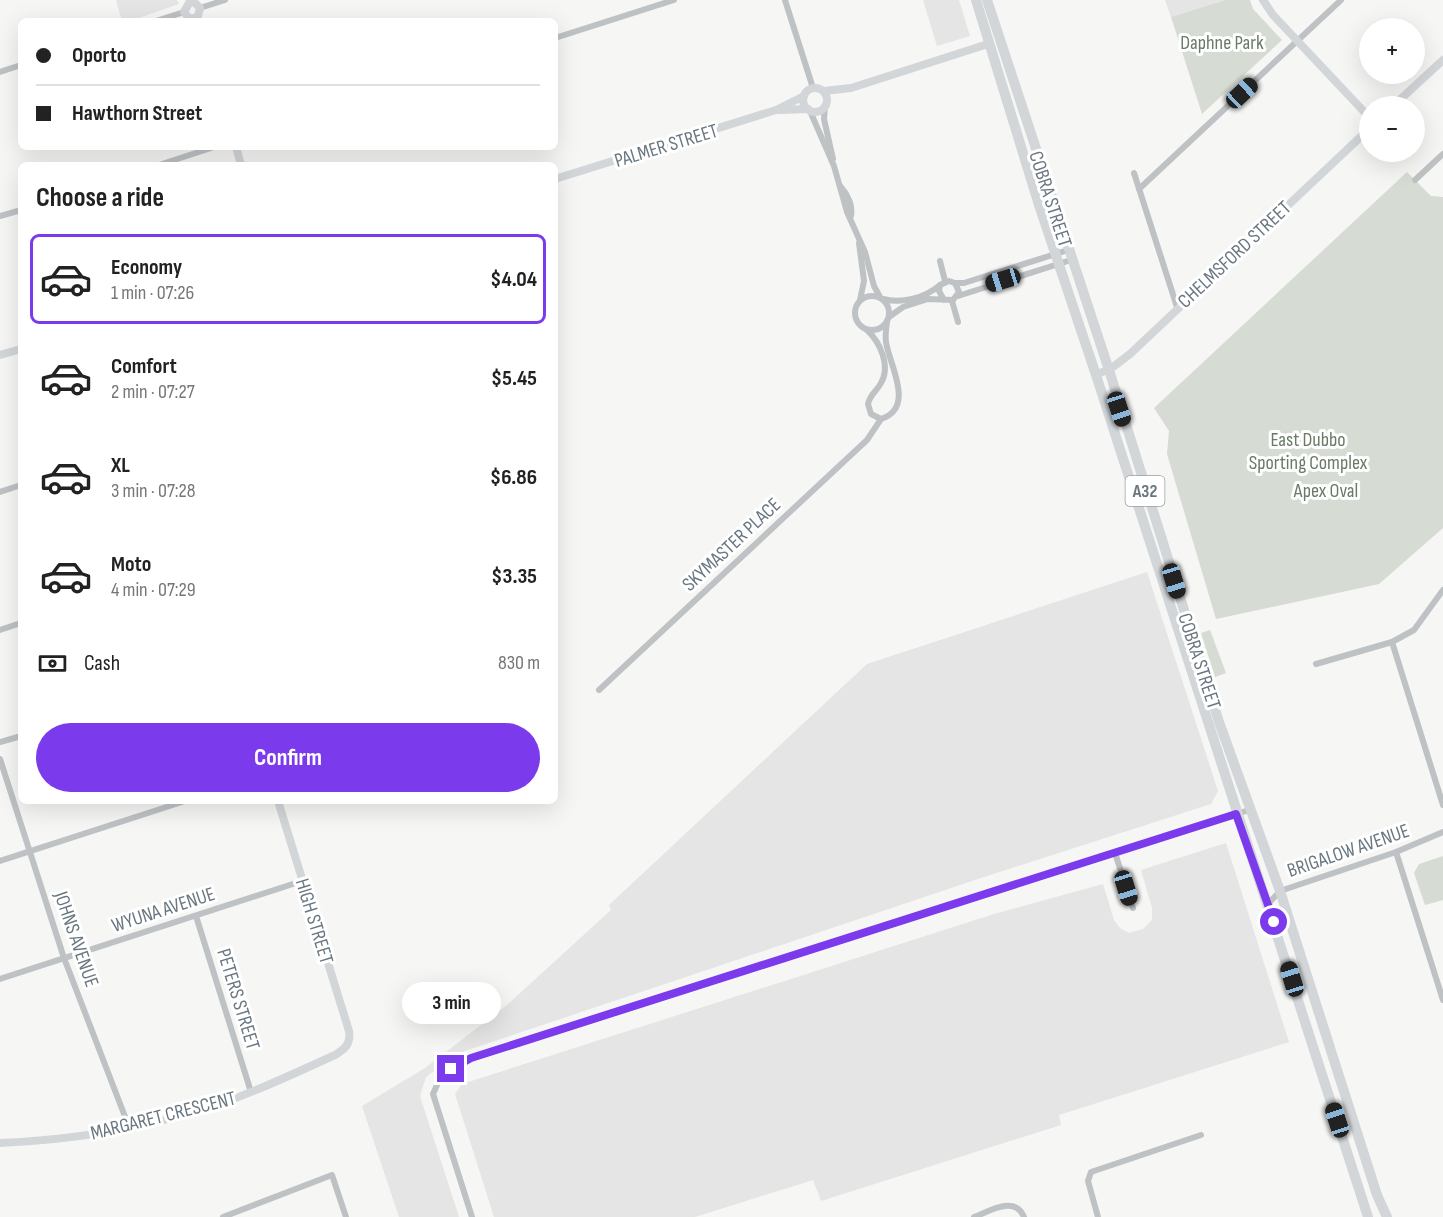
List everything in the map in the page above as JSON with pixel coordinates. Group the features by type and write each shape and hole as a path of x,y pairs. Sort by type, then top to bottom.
{"highway":[{"name":"COBRA STREET","path":"977,0 988,44 1056,259 1096,375 1368,1217"},
{"name":"COBRA STREET","path":"987,0 1249,810 1280,891 1377,1196 1387,1217"},
{"path":"988,44 994,33 991,13"}],"street":[{"path":"200,8 225,0"},
{"path":"558,37 674,0"},
{"path":"785,0 813,88"},
{"path":"1263,0 1359,106"},
{"path":"1139,189 1341,0"},
{"path":"184,12 188,1 194,2 200,8"},
{"path":"196,18 200,13 200,8"},
{"path":"184,12 189,18"},
{"path":"165,18 184,12"},
{"path":"813,88 824,91 851,87 988,44"},
{"path":"1404,96 1443,60"},
{"path":"0,72 18,66"},
{"path":"809,110 817,112 851,87"},
{"path":"813,88 804,96 804,104 809,110 834,166 841,187 840,194 859,240 864,281 860,300 855,309 856,319 877,341 884,363 883,381 868,404 871,414 880,419"},
{"path":"824,91 826,104 824,119 834,166"},
{"name":"PALMER STREET","path":"558,178 776,110 804,96"},
{"name":"PALMER STREET","path":"776,110 809,110"},
{"name":"CHELMSFORD STREET","path":"1096,375 1108,370 1130,354 1177,307 1359,138"},
{"path":"168,162 205,150"},
{"path":"1415,180 1443,154"},
{"path":"1134,173 1177,307"},
{"path":"0,216 18,211"},
{"path":"859,240 866,252 873,286 888,307 888,320"},
{"path":"867,330 878,329 908,305 928,299 952,301 958,296 1069,254"},
{"path":"860,300 870,296 907,300 933,291 943,283 964,283 1069,254"},
{"path":"940,261 943,283 939,291 944,300"},
{"path":"955,283 959,289 958,296"},
{"path":"952,301 958,322"},
{"name":"SKYMASTER PLACE","path":"599,690 867,440 880,419 894,410 898,382 886,342 888,320"},
{"path":"0,355 18,350"},
{"path":"0,492 18,486"},
{"path":"1316,664 1405,638 1414,630 1443,590"},
{"path":"0,630 18,624"},
{"path":"1392,642 1443,805"},
{"path":"0,742 18,736"},
{"name":"JOHNS AVENUE","path":"0,759 64,958 129,1128"},
{"path":"0,861 176,804"},
{"name":"HIGH STREET","path":"279,804 349,1031 349,1042"},
{"path":"472,1217 433,1094 441,1076 471,1058 1249,810"},
{"name":"BRIGALOW AVENUE","path":"1268,904 1280,891 1396,852 1443,832"},
{"path":"1396,852 1443,1000"},
{"path":"1116,853 1133,908"},
{"name":"WYUNA AVENUE","path":"0,980 302,881"},
{"name":"PETERS STREET","path":"196,916 251,1092"},
{"name":"MARGARET CRESCENT","path":"0,1143 66,1139 129,1128 209,1107 251,1092 335,1055 349,1042"},
{"path":"1098,1217 1088,1181 1091,1172 1201,1135"},
{"path":"223,1217 332,1175 346,1217"},
{"path":"974,1217 1012,1205 1019,1207 1024,1217"}],"shaded area":[{"path":"116,0 177,0 179,4 139,18 121,18"},
{"path":"923,0 959,0 970,36 937,46"},
{"path":"1165,0 1225,0 1171,17"},
{"path":"1147,572 1218,791 1211,804 981,878 456,1054 426,1077 420,1096 459,1217 399,1217 362,1106 425,1068 507,1005 611,910 609,905 867,664"},
{"path":"1226,843 1289,1042 1059,1115 1061,1125 821,1201 813,1180 695,1217 494,1217 455,1094 462,1084 994,914 1103,884 1114,920 1120,928 1129,933 1143,929 1152,920 1152,908 1141,870"}],"green space":[{"name":"Daphne Park","path":"1225,0 1250,0 1253,9 1282,40 1202,114 1171,17"},
{"name":"East Dubbo Sporting Complex","path":"1407,172 1431,196 1443,197 1443,528 1379,584 1216,619 1167,454 1169,431 1154,408"},
{"path":"1210,630 1226,673 1215,677 1201,633"},
{"path":"1443,856 1443,900 1425,905 1414,873 1419,864"}],"route":[{"path":"451,1069 471,1058 1236,814 1274,922"}],"park label":[{"name":"Apex Oval","path":"1326,490"}]}
